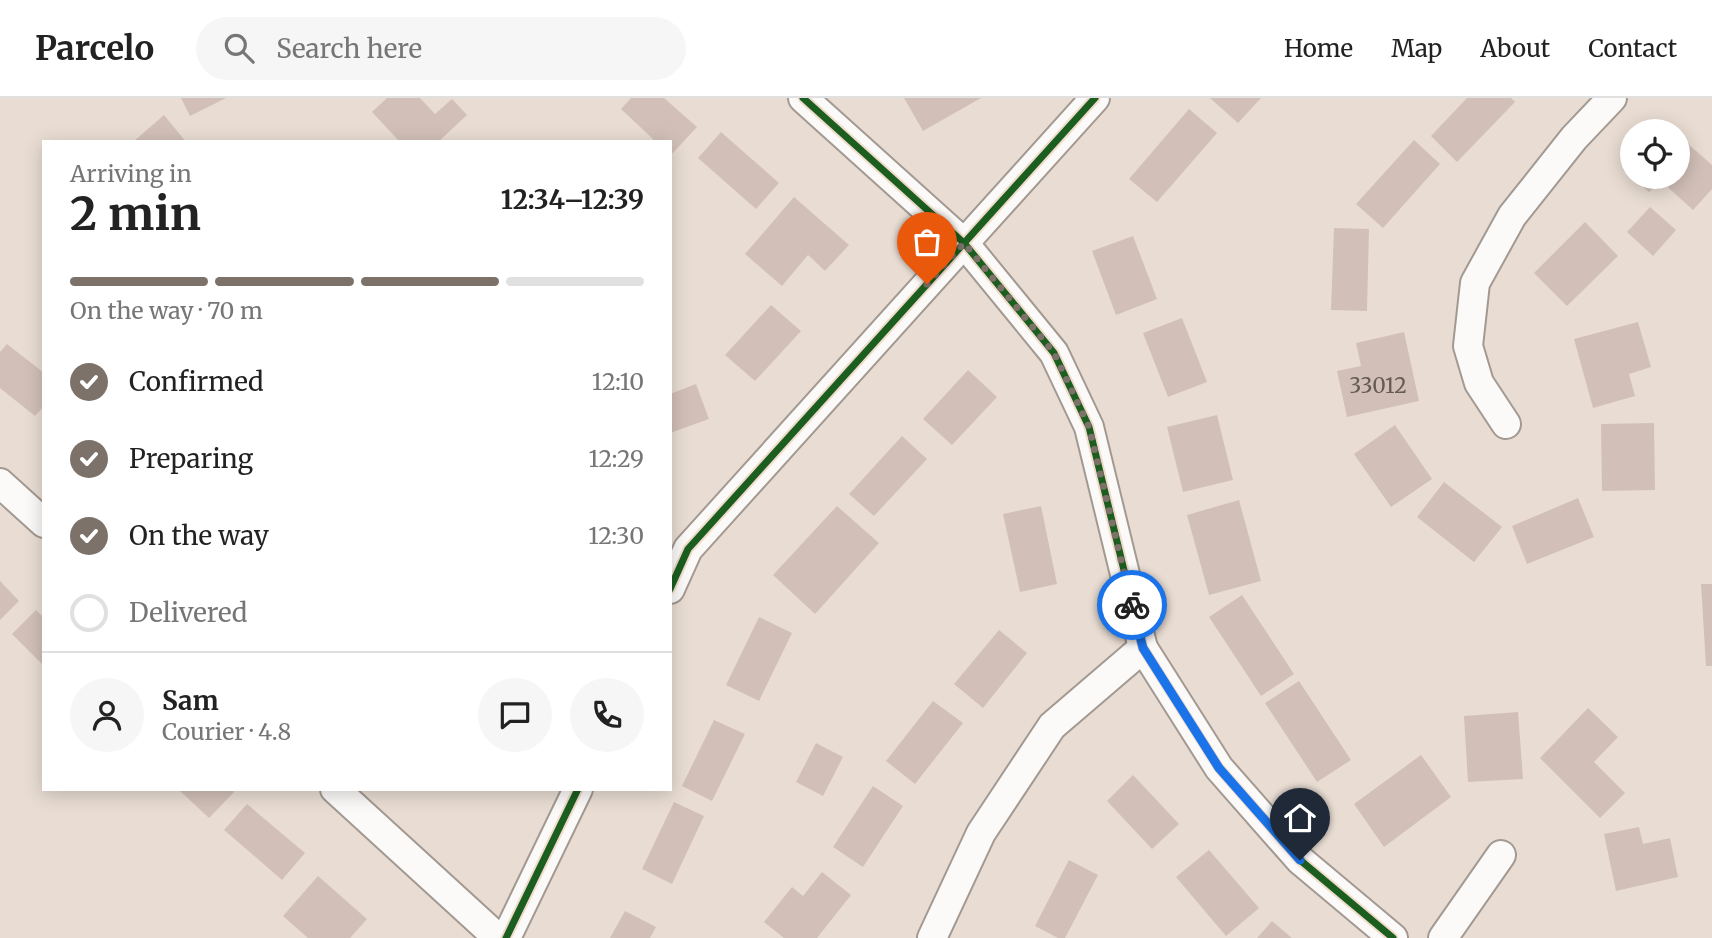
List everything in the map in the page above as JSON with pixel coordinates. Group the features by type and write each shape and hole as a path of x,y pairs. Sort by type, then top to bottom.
{"street":[{"path":"803,98 964,243 1054,353 1089,427 1143,648 1219,768 1300,860 1393,938"},
{"path":"672,578 679,541 964,243 1095,98"},
{"path":"1506,424 1479,383 1468,346 1475,283 1512,216 1574,138 1612,98"},
{"path":"0,483 42,521"},
{"path":"933,938 981,833 1052,726 1143,648"},
{"path":"337,791 498,938"},
{"path":"506,938 577,791"},
{"path":"1443,938 1501,855"}],"building":[{"path":"181,98 226,98 190,116"},
{"path":"387,98 420,98 435,114 452,99 467,115 440,140 398,140 372,112"},
{"path":"631,98 664,98 697,127 672,154 672,140 652,140 621,109"},
{"path":"904,98 981,98 923,131"},
{"path":"1210,98 1261,98 1238,123"},
{"path":"1467,98 1511,98 1515,102 1457,162 1431,136"},
{"path":"1189,109 1217,133 1157,202 1129,179"},
{"path":"164,115 184,140 135,140"},
{"path":"721,132 779,183 756,209 698,158"},
{"path":"1414,140 1440,164 1383,228 1356,204"},
{"path":"1690,146 1712,165 1712,189 1693,210 1670,189 1690,189"},
{"path":"794,197 849,245 825,271 808,255 782,286 745,254"},
{"path":"1650,207 1676,230 1653,256 1627,232"},
{"path":"1585,222 1618,256 1567,306 1534,273"},
{"path":"1334,228 1369,229 1367,311 1331,310"},
{"path":"1133,236 1157,299 1116,315 1092,251"},
{"path":"771,305 801,331 755,381 725,355"},
{"path":"1182,318 1207,382 1168,397 1143,333"},
{"path":"1638,322 1651,367 1629,374 1635,396 1593,408 1574,339"},
{"path":"1404,332 1419,401 1347,417 1337,371 1361,366 1356,343"},
{"path":"7,344 42,371 42,408 35,416 0,388 0,352"},
{"path":"968,370 997,397 952,445 923,419"},
{"path":"696,384 709,419 672,432 672,393"},
{"path":"1217,415 1233,480 1183,492 1167,427"},
{"path":"1654,423 1655,490 1602,491 1601,424"},
{"path":"1395,425 1432,479 1391,507 1354,454"},
{"path":"902,436 927,459 874,516 849,494"},
{"path":"1444,482 1502,527 1474,562 1417,517"},
{"path":"1578,498 1594,537 1527,564 1512,526"},
{"path":"1239,500 1261,581 1209,595 1187,515"},
{"path":"837,506 879,543 815,614 773,575"},
{"path":"1041,506 1057,584 1020,592 1003,514"},
{"path":"0,581 19,601 0,620"},
{"path":"1701,584 1712,584 1712,666 1706,666"},
{"path":"1242,595 1294,674 1261,696 1209,617"},
{"path":"36,610 42,616 42,664 12,634"},
{"path":"759,617 792,633 759,701 726,685"},
{"path":"999,630 1027,653 983,708 954,684"},
{"path":"1299,681 1351,760 1317,782 1265,703"},
{"path":"933,701 963,723 915,784 886,761"},
{"path":"1588,708 1618,737 1594,762 1625,793 1600,818 1540,758"},
{"path":"1518,712 1523,779 1468,782 1464,716"},
{"path":"714,720 745,734 712,801 682,786"},
{"path":"816,743 843,757 823,796 796,782"},
{"path":"1421,755 1451,797 1384,847 1354,804"},
{"path":"1133,775 1179,824 1152,849 1107,801"},
{"path":"873,786 903,806 863,867 833,847"},
{"path":"180,791 233,791 209,818"},
{"path":"674,802 704,816 672,884 642,869"},
{"path":"247,804 305,853 282,880 224,830"},
{"path":"1639,827 1643,844 1670,838 1678,877 1616,891 1604,834"},
{"path":"1209,850 1259,908 1226,936 1176,877"},
{"path":"1069,860 1098,875 1065,938 1058,938 1035,926"},
{"path":"822,872 851,895 817,938 784,938 764,922 792,887 803,896"},
{"path":"318,876 367,919 350,938 308,938 283,916"},
{"path":"625,911 656,927 650,938 610,938"},
{"path":"1272,921 1292,938 1257,938"}],"cycle path":[{"path":"803,98 964,243 1054,353 1089,427 1143,648 1219,768 1300,860 1393,938"},
{"path":"672,585 688,549 1095,98"},
{"path":"506,938 577,791"}],"way so far":[{"path":"927,284 964,243 1054,353 1089,427 1132,605"}],"route":[{"path":"1132,605 1143,648 1219,768 1300,860"}]}
